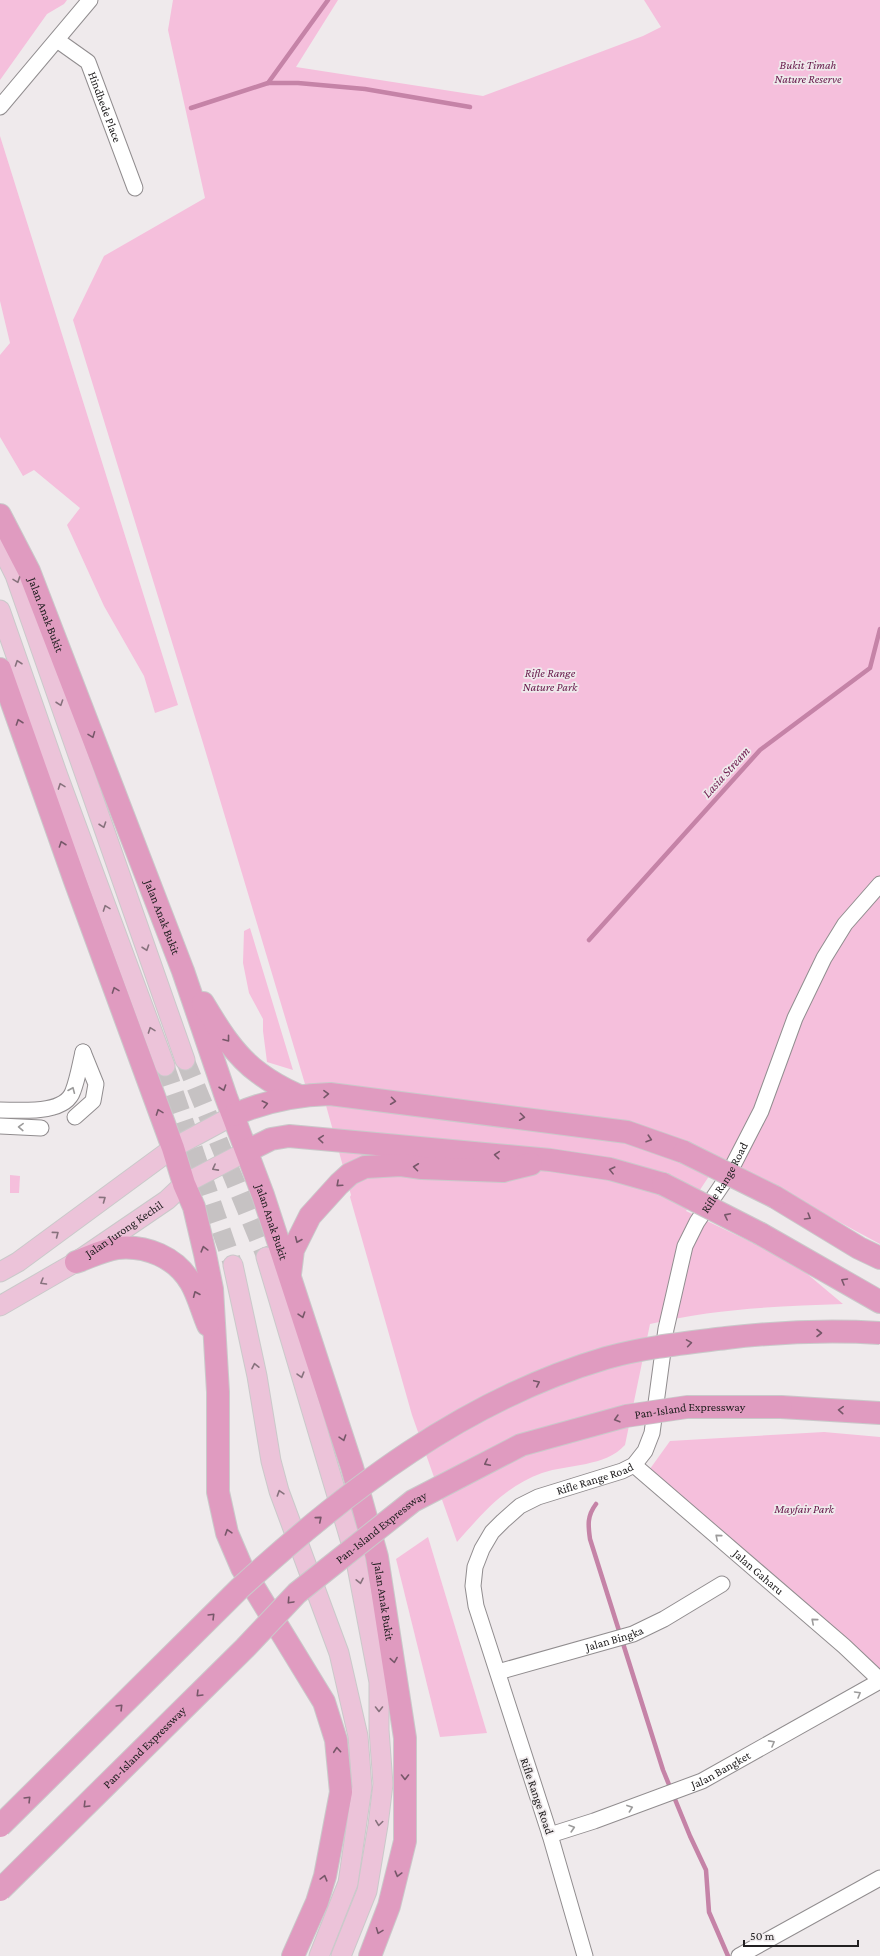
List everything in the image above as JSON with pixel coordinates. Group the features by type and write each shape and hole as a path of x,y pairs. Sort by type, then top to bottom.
{"highway":[{"name":"Jalan Anak Bukit","path":"0,515 29,571 183,971 290,1278 352,1467 377,1557 404,1732 405,1841 389,1906 370,1956"},
{"path":"0,669 75,881 173,1148 184,1184 194,1207 212,1289 216,1343 218,1492 228,1533 242,1568 303,1665 324,1702 336,1740 341,1792 325,1876 312,1915 293,1956"},
{"path":"183,971 218,1028 249,1065 274,1083 297,1095"},
{"path":"234,1115 251,1108 297,1095 330,1094 627,1132 684,1152 774,1197 859,1248 880,1258"},
{"path":"247,1151 271,1138 289,1136 550,1160 610,1169 663,1184 761,1234 880,1302"},
{"path":"290,1278 293,1250 307,1221 317,1207 339,1184 350,1174 365,1167 401,1165 435,1169 503,1171 550,1160"},
{"path":"76,1262 105,1251 128,1248 152,1251 171,1261 191,1283 216,1343"},
{"path":"0,1826 274,1556 346,1496 380,1471 415,1447 474,1413 576,1368 608,1357 649,1349 748,1336 805,1332 880,1333"},
{"name":"Pan-Island Expressway","path":"0,1890 245,1648 297,1593 412,1501 521,1445 626,1416 687,1407 781,1407 880,1413"}],"main road":[{"name":"Jalan Anak Bukit","path":"0,545 15,575 185,1060"},
{"path":"0,610 58,776 165,1066"},
{"path":"0,1272 18,1262 173,1148 234,1115"},
{"name":"Jalan Jurong Kechil","path":"0,1306 76,1262 167,1200 184,1184 247,1151"},
{"name":"Jalan Anak Bukit","path":"266,1257 328,1471 355,1556 379,1682 379,1730 383,1784 378,1825 367,1891 341,1956"},
{"path":"233,1266 255,1363 271,1461 279,1490 339,1653 358,1736 362,1787 348,1883 319,1956"}],"street":[{"path":"0,107 90,0"},
{"name":"Hindhede Place","path":"57,40 88,62 135,188"},
{"name":"Rifle Range Road","path":"585,1956 550,1835 516,1734 498,1672 476,1606 473,1586 475,1567 482,1549 492,1532 520,1506 553,1491 605,1478 634,1465 645,1451 652,1433 666,1329 685,1246 697,1222 726,1179 761,1111 795,1018 824,958 846,924 880,884"},
{"path":"0,1110 41,1110 59,1105 68,1099 73,1092 82,1052 96,1084 93,1101 75,1117"},
{"path":"0,1126 41,1128"},
{"name":"Jalan Gaharu","path":"634,1465 844,1646 880,1681"},
{"name":"Jalan Bingka","path":"498,1672 633,1634 664,1619 722,1584"},
{"name":"Jalan Bangket","path":"550,1835 666,1796 688,1787 719,1772 880,1681"},
{"path":"746,1954 880,1878"}],"green space":[{"path":"0,0 67,0 64,4 47,14 0,80"},
{"name":"Rifle Range Nature Park","path":"173,0 338,0 296,67 483,96 643,36 661,27 644,0 880,0 880,1244 721,1158 686,1211 793,1262 843,1304 746,1309 698,1315 650,1324 625,1445 617,1452 597,1461 542,1473 516,1486 505,1493 485,1511 457,1542 412,1415 350,1197 351,1195 320,1084 305,1084 203,743 73,320 104,256 205,198 168,30"},
{"path":"0,136 178,705 155,713 144,676 104,606 67,525 80,508 34,470 23,476 0,437 0,355 10,343 0,301"},
{"path":"250,928 293,1070 267,1062 263,1019 249,993 243,963 244,931"},
{"path":"10,1175 20,1176 19,1193 10,1193"},
{"name":"Mayfair Park","path":"824,1432 880,1437 880,1672 647,1473 670,1441"},
{"path":"428,1537 487,1733 440,1737 396,1559"}],"waterway":[{"path":"268,83 328,0"},
{"path":"191,108 268,83 298,83 365,89 470,107"},
{"name":"Lasia Stream","path":"589,940 760,750 870,668 880,629"},
{"path":"596,1504 593,1508 589,1521 590,1539 663,1770 690,1836 706,1870 709,1912 728,1956"}],"tunnel":[{"path":"185,1060 266,1257"},
{"path":"165,1066 233,1265"}],"park label":[{"name":"Bukit Timah Nature Reserve","path":"808,72"}]}
